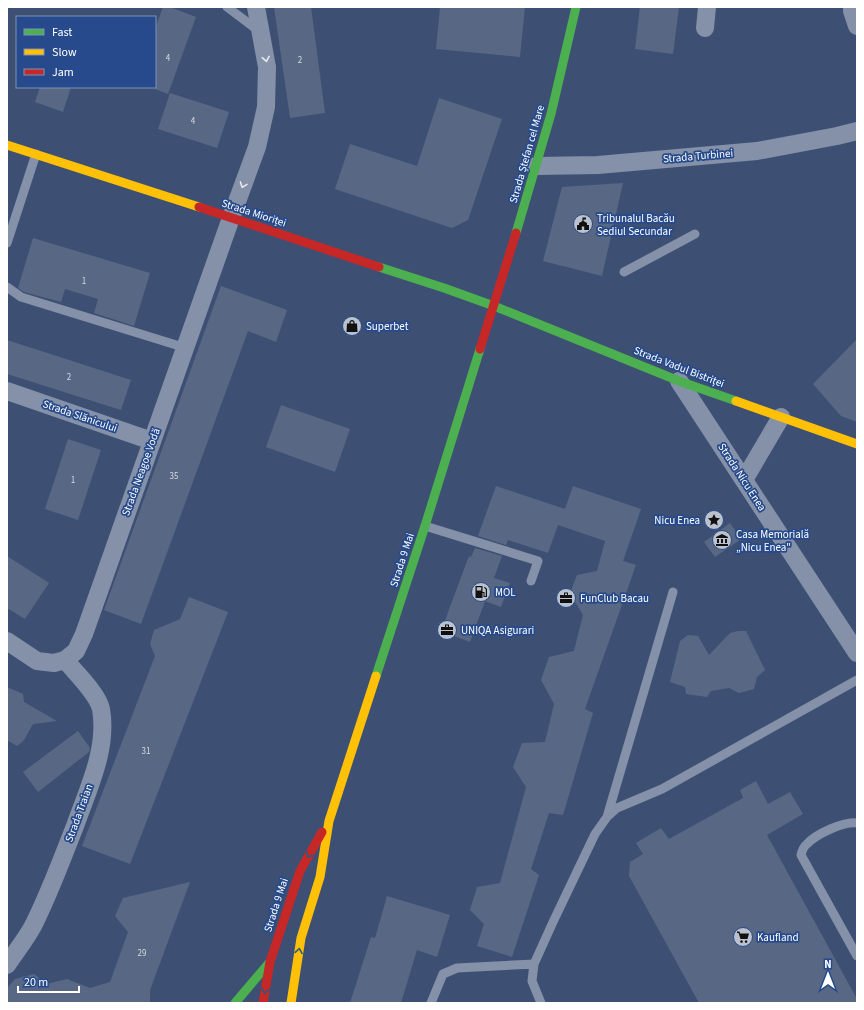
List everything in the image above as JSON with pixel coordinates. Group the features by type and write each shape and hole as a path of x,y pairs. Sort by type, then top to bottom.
{"main road":[{"name":"Strada Ștefan cel Mare","path":"494,306 551,114 576,7"},
{"name":"Strada Mioriței","path":"7,145 444,288 494,306"},
{"name":"Strada Vadul Bistriței","path":"494,306 679,381 857,444"},
{"name":"Strada 9 Mai","path":"290,1003 301,938 320,877 329,821 426,526 494,306"},
{"name":"Strada 9 Mai","path":"263,1003 270,962 300,871 329,821"},
{"path":"235,1003 270,962"}],"street":[{"name":"Strada Neagoe Vodă","path":"65,660 76,652 84,634 257,147 266,107 267,67 256,7"},
{"path":"705,28 707,7"},
{"path":"852,7 857,26"},
{"name":"Strada Turbinei","path":"536,166 598,165 757,151 857,131"},
{"name":"Strada Nicu Enea","path":"679,381 857,653"},
{"name":"Strada Slănicului","path":"7,391 152,441"},
{"path":"744,480 781,417"},
{"path":"7,641 37,661 54,663 65,660"},
{"name":"Strada Traian","path":"7,965 33,926 54,881 95,770 102,743 103,728 100,707 93,694 65,660"}],"lane":[{"path":"228,7 261,32"},
{"path":"7,243 36,154"},
{"path":"624,272 695,234"},
{"path":"7,287 21,297 186,348"},
{"path":"426,526 538,560 531,581"},
{"path":"607,817 674,592"},
{"path":"541,1003 532,981 534,964 552,922 578,872 595,834 607,817 617,808 662,789 857,680"},
{"path":"857,823 852,822 843,824 816,837 807,843 801,855 857,956"},
{"path":"431,1003 443,974 457,968 534,964"}],"building":[{"path":"163,7 170,7 196,17 168,94 155,89 156,26"},
{"path":"274,7 311,7 325,113 290,118"},
{"path":"440,7 525,7 520,57 436,49"},
{"path":"640,7 679,7 673,54 635,49"},
{"path":"40,88 71,88 63,112 35,102"},
{"path":"170,93 229,112 217,148 158,129"},
{"path":"439,98 502,119 468,220 452,228 335,189 350,144 417,166"},
{"name":"Tribunalul Bacău Sediul Secundar","path":"623,183 602,276 543,261 562,187"},
{"path":"33,238 150,273 134,326 94,313 98,299 65,289 61,302 24,292 18,288"},
{"path":"221,286 287,310 276,342 248,331 141,624 104,610"},
{"path":"857,339 857,422 841,416 813,384"},
{"path":"7,340 131,380 121,410 7,374"},
{"path":"281,405 350,429 335,472 266,447"},
{"path":"68,439 101,450 78,520 45,509"},
{"path":"496,486 565,509 573,486 641,509 623,561 636,565 585,709 593,713 563,815 549,813 531,869 539,875 512,957 477,946 484,924 470,910 477,887 500,883 526,787 513,767 522,743 545,742 554,704 541,680 549,657 574,651 583,615 570,593 577,575 597,571 605,541 558,525 548,553 508,540 506,545 478,536"},
{"name":"Casa Memorială „Nicu Enea\"","path":"730,523 741,539 715,557 704,542"},
{"name":"MOL","path":"475,548 502,556 494,578 510,583 501,607 485,601 470,642 441,631 469,556 471,557"},
{"path":"7,556 49,583 25,619 7,608"},
{"path":"189,597 228,612 130,864 82,846 155,656 150,644 154,630 180,619"},
{"path":"746,631 765,670 757,677 754,689 739,693 729,688 711,691 707,697 686,694 685,687 670,682 680,641 688,635 698,636 709,655 730,633"},
{"path":"7,687 23,694 24,702 57,721 33,724 24,740 17,746 7,740"},
{"path":"78,731 90,748 89,752 38,792 23,772"},
{"name":"Kaufland","path":"756,781 768,804 790,792 803,814 767,835 857,999 857,1003 699,1003 629,876 630,862 643,854 636,843 661,828 669,839 743,798 740,790"},
{"path":"190,882 150,990 150,1003 7,1003 7,988 15,979 34,974 47,984 67,979 90,988 110,982 128,932 115,916 123,898"},
{"path":"387,896 450,915 437,957 417,950 401,1003 350,1003 371,937 375,938"}],"traffic: fast":[{"path":"516,233 551,114 576,7"},
{"path":"379,267 494,306 679,381 736,401"},
{"path":"376,676 425,526 480,349"},
{"path":"235,1003 269,963"}],"traffic: slow":[{"path":"7,145 199,207"},
{"path":"736,401 857,444"},
{"path":"291,1003 301,938 320,877 329,821 376,676"}],"traffic: jam":[{"path":"199,207 379,267"},
{"path":"480,349 516,233"},
{"path":"263,1003 270,962 300,871 322,832"}],"place":[{"name":"Tribunalul Bacău Sediul Secundar","path":"583,224"},
{"name":"Superbet","path":"352,326"},
{"name":"Nicu Enea","path":"714,520"},
{"name":"Casa Memorială „Nicu Enea\"","path":"722,540"},
{"name":"MOL","path":"481,592"},
{"name":"FunClub Bacau","path":"566,598"},
{"name":"UNIQA Asigurari","path":"447,630"},
{"name":"Kaufland","path":"743,937"}]}
